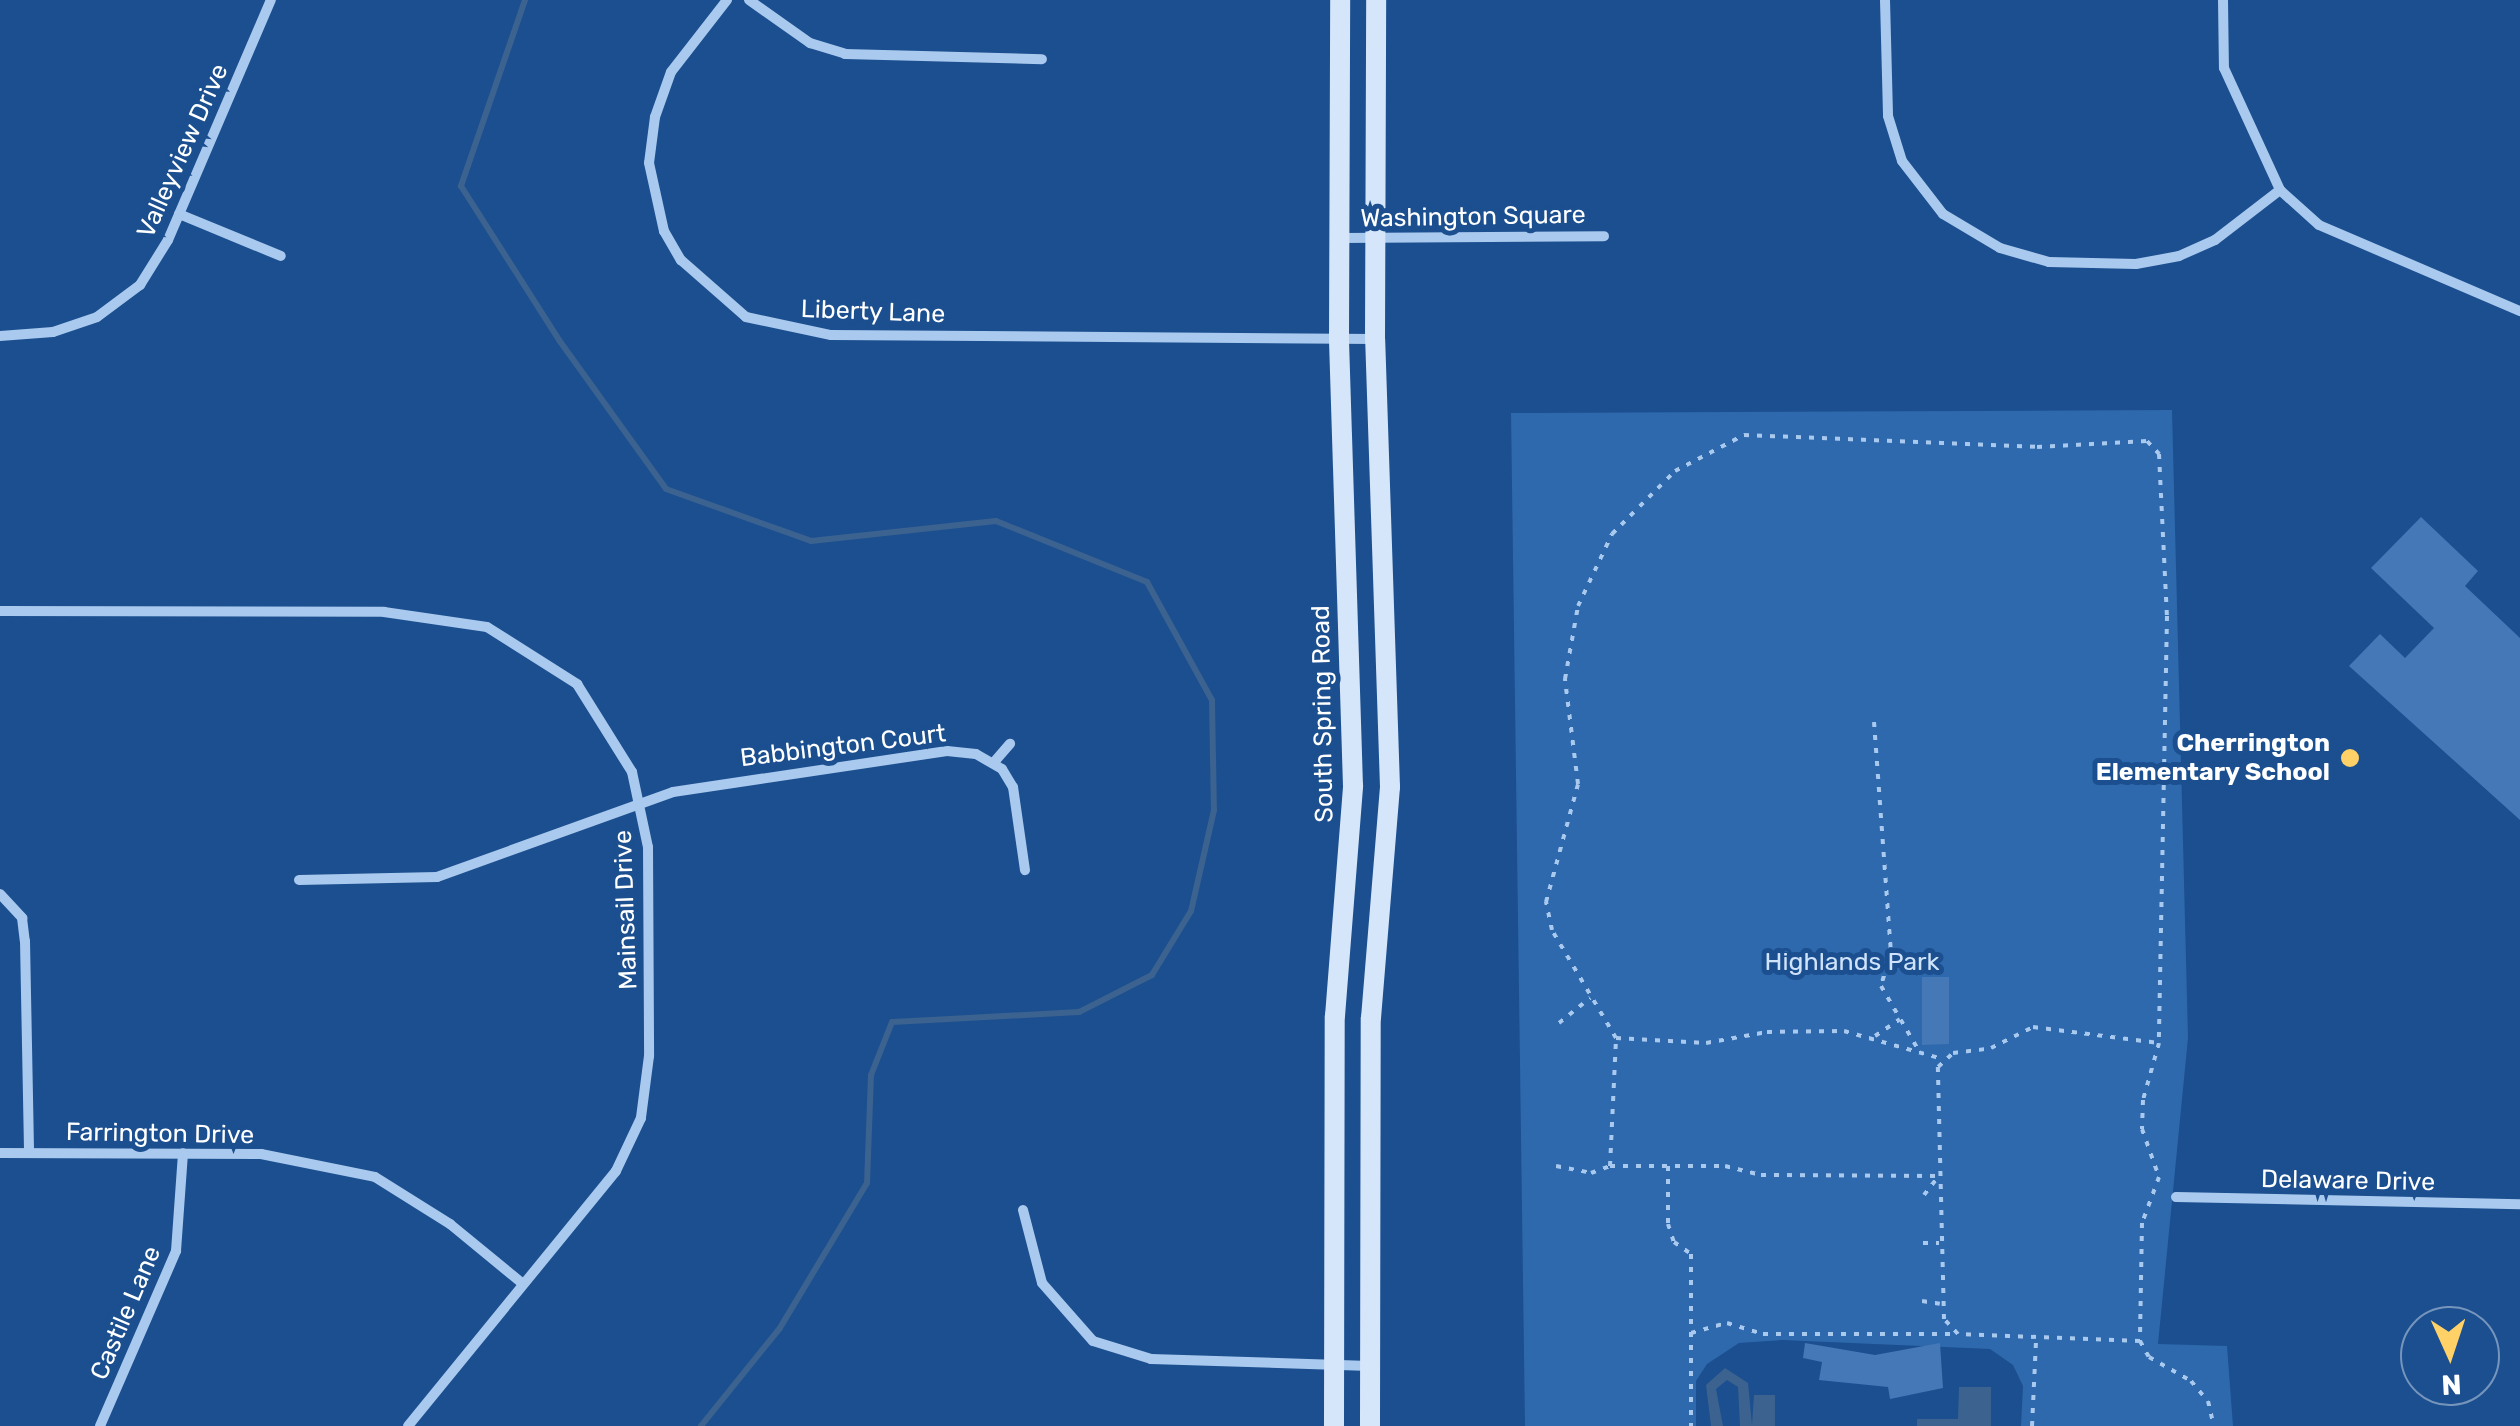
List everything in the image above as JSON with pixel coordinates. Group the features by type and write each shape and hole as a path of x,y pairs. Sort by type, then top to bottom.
{"main road":[{"name":"South Spring Road","path":"1334,1426 1335,1016 1354,786 1339,339 1340,0"},
{"path":"1370,1426 1371,1018 1390,787 1376,339 1376,0"}],"street":[{"name":"Valleyview Drive","path":"0,336 53,332 97,317 140,285 179,214 272,0"},
{"name":"Liberty Lane","path":"727,0 670,72 654,117 650,163 664,231 681,260 746,317 832,334 1376,339"},
{"path":"749,0 810,43 845,54 1042,59"},
{"path":"1884,0 1888,116 1902,161 1943,214 2000,248 2049,262 2136,264 2179,256 2215,240 2280,190"},
{"path":"2223,0 2224,68 2280,190 2318,225 2520,311"},
{"path":"179,214 281,256"},
{"name":"Washington Square","path":"1342,238 1604,236"},
{"name":"Mainsail Drive","path":"0,611 384,612 487,626 577,684 632,772 648,848 649,1037 641,1118 616,1171 408,1426"},
{"path":"1010,744 995,761 1014,787 1025,870"},
{"name":"Babbington Court","path":"298,880 437,877 483,865 641,801 774,772 946,751 995,761"},
{"path":"0,894 22,918 25,942 29,1153"},
{"name":"Castile Lane","path":"100,1426 176,1250 183,1153"},
{"name":"Farrington Drive","path":"0,1154 261,1154 375,1177 450,1224 523,1284"},
{"name":"Delaware Drive","path":"2176,1197 2520,1204"},
{"path":"1022,1210 1042,1283 1093,1341 1152,1359 1371,1366"}],"path":[{"path":"1610,1166 1616,1038 1552,930 1546,902 1578,784 1565,679 1578,606 1624,522 1676,471 1744,436 2037,447 2147,441 2158,454 2167,616 2159,1043 2144,1100 2142,1130 2159,1176 2142,1223 2140,1340 2150,1357 2192,1380 2208,1401 2214,1426"},
{"path":"1874,722 1890,951 1880,986 1920,1051"},
{"path":"1559,1023 1590,998"},
{"path":"1873,1036 1900,1019"},
{"path":"1616,1038 1706,1043 1767,1032 1844,1031 1873,1036 1942,1059 1991,1048 2034,1027 2159,1043"},
{"path":"1942,1059 1940,1304 1958,1334"},
{"path":"1556,1166 1592,1174 1610,1166 1725,1166 1761,1176 1939,1176"},
{"path":"1668,1166 1668,1224 1674,1242 1691,1254 1691,1426"},
{"path":"1924,1195 1939,1176"},
{"path":"1924,1243 1939,1243"},
{"path":"1922,1301 1940,1304"},
{"path":"1691,1333 1727,1324 1763,1334 1958,1334 2036,1340 2140,1340"},
{"path":"2032,1426 2036,1340"}],"green space":[{"name":"Highlands Park","path":"2172,410 2188,1038 2158,1344 2227,1346 2233,1426 2021,1426 2023,1386 2013,1365 1990,1349 1782,1340 1739,1343 1707,1364 1696,1381 1696,1426 1525,1426 1511,413"}],"shaded area":[{"path":"1725,1368 1748,1383 1752,1425 1754,1395 1775,1395 1775,1426 1740,1426 1738,1387 1727,1380 1716,1389 1723,1426 1711,1426 1706,1385"},
{"path":"1959,1387 1991,1387 1991,1426 1917,1426 1917,1419 1958,1419"}],"building":[{"path":"2421,517 2478,571 2465,586 2520,638 2520,820 2349,666 2380,634 2405,658 2434,628 2371,568"},
{"path":"1922,977 1949,977 1949,1044 1922,1045"},
{"path":"1805,1343 1875,1355 1940,1343 1943,1388 1890,1399 1888,1387 1819,1380 1822,1362 1803,1358"}],"waterway":[{"path":"525,0 461,186 559,340 666,489 811,541 996,521 1147,582 1212,700 1214,810 1191,911 1152,975 1079,1012 892,1022 871,1075 867,1183 780,1328 701,1426"}],"place":[{"name":"Cherrington Elementary School","path":"2350,758"}]}
